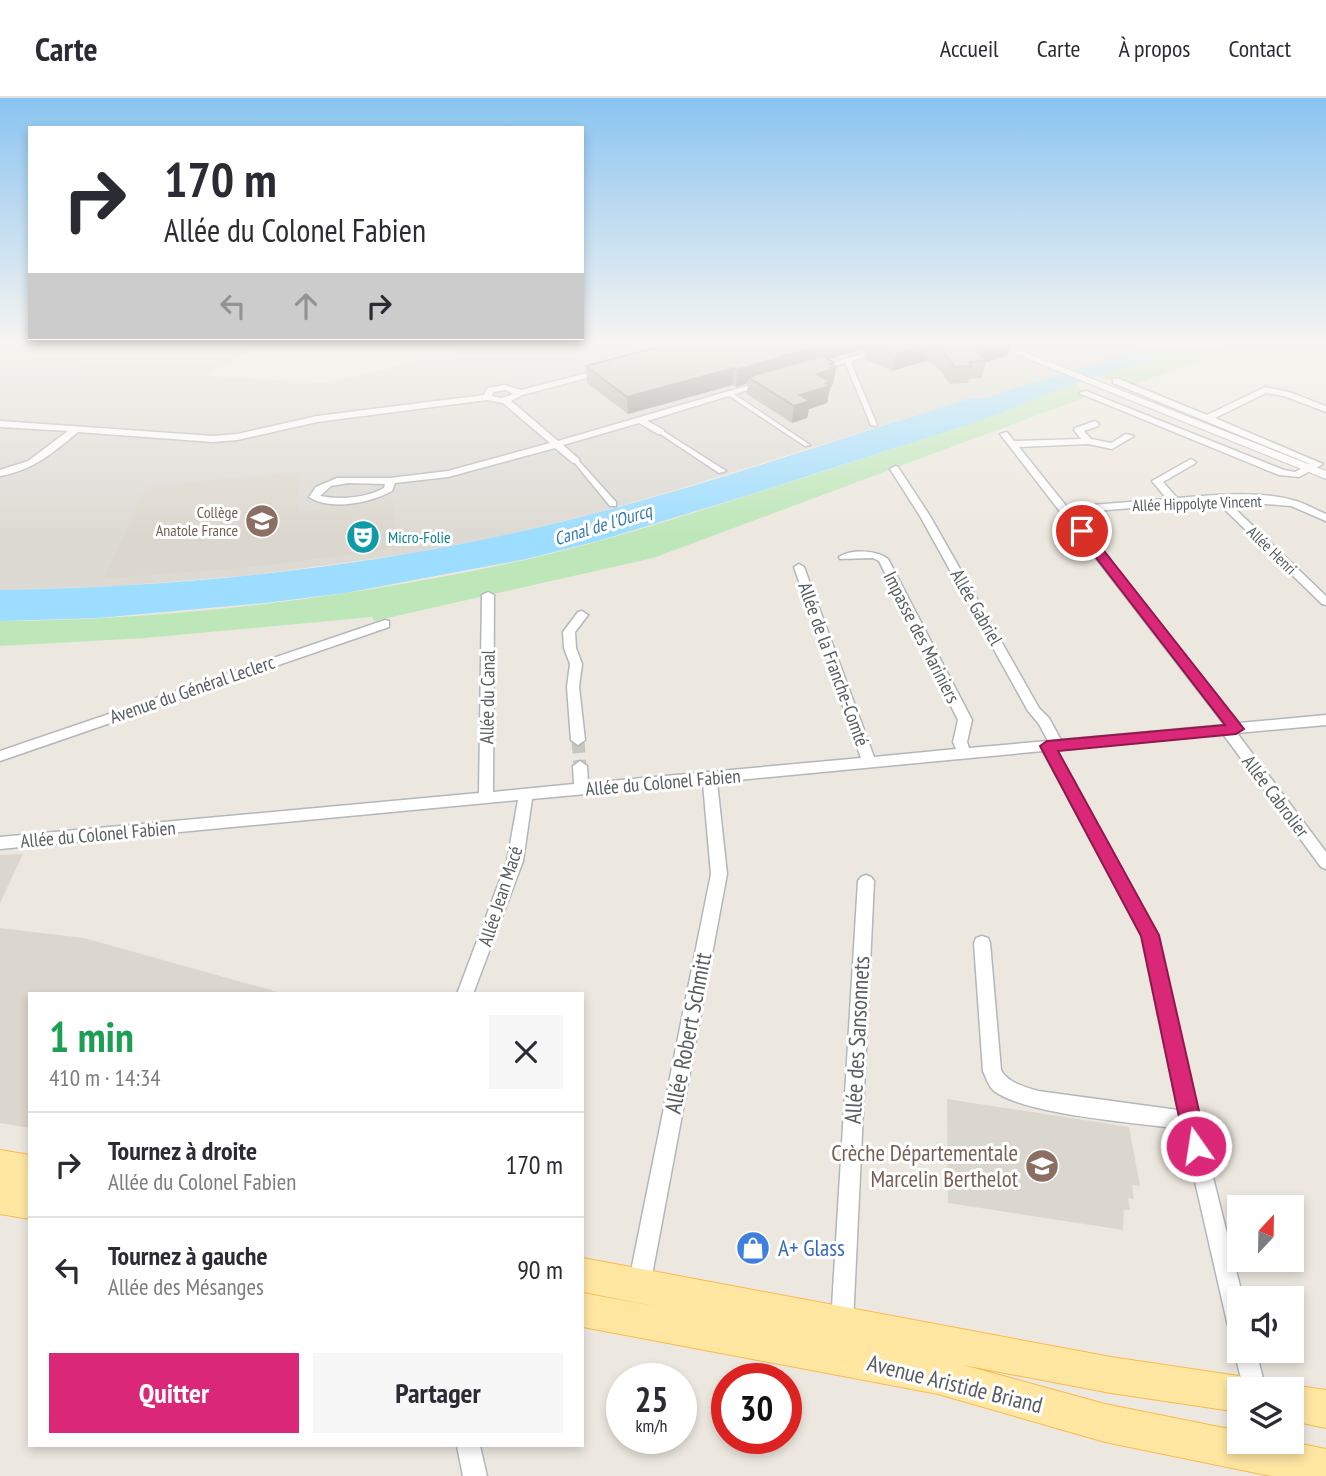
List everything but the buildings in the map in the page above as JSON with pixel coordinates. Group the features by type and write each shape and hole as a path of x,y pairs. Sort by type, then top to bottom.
{"main road":[{"path":"0,1166 28,1171"},
{"path":"0,1198 28,1203"},
{"name":"Avenue Aristide Briand","path":"584,1275 1111,1375 1227,1392"},
{"name":"Avenue Aristide Briand","path":"584,1310 938,1376 1105,1423 1326,1468"},
{"path":"1304,1404 1326,1409"}],"street":[{"path":"0,424 214,439 237,437 317,419 415,406"},
{"path":"512,406 576,461 613,504"},
{"path":"390,481 389,489 380,495 333,501 314,498 316,491 328,484 341,481 390,481 448,474 687,406"},
{"path":"749,406 807,445"},
{"path":"866,406 874,425"},
{"path":"1109,406 1282,473 1296,475 1314,468"},
{"path":"1154,406 1314,468 1326,480"},
{"path":"1180,406 1326,475"},
{"path":"1209,418 1232,406"},
{"path":"640,420 722,471"},
{"path":"1088,441 1078,430 1095,424"},
{"path":"3,473 43,456 76,429"},
{"name":"Allée Cabrolier","path":"1004,434 1231,729 1326,863"},
{"path":"1013,444 1088,441 1112,446 1129,436"},
{"path":"1175,502 1157,481 1191,463"},
{"name":"Allée Gabriel","path":"895,470 925,516 1034,711 1044,721 1052,746 1150,935 1229,1286"},
{"name":"Allée Hippolyte Vincent","path":"1065,510 1218,498 1263,499 1293,503 1326,518"},
{"name":"Allée Henri","path":"1218,498 1326,602"},
{"name":"Impasse des Mariniers","path":"844,556 874,555 883,559 965,720 960,742 964,753"},
{"name":"Allée de la Franche-Comté","path":"799,567 869,762"},
{"name":"Allée du Canal","path":"486,798 488,595"},
{"path":"578,740 573,687 576,671 569,632 582,615"},
{"name":"Avenue du Général Leclerc","path":"0,756 385,624"},
{"name":"Allée du Colonel Fabien","path":"0,843 1326,720"},
{"path":"580,766 581,789"},
{"name":"Allée Robert Schmitt","path":"639,1286 719,874 710,778"},
{"name":"Allée Jean Macé","path":"466,992 515,861 526,795"},
{"name":"Allée des Sansonnets","path":"842,1325 866,881"},
{"path":"982,943 992,1071 998,1082 1011,1091 1038,1100 1190,1121"},
{"path":"469,1447 475,1476"}],"shaded area":[{"path":"0,406 944,406 682,488 592,514 496,537 400,555 254,575 118,586 0,590"},
{"name":"Collège Anatole France","path":"299,472 299,512 392,500 398,548 263,566 103,579 147,486"},
{"path":"23,854 0,903 0,855"},
{"path":"0,928 84,938 278,992 28,992 28,1128 0,1123"},
{"name":"Crèche Départementale Marcelin Berthelot","path":"947,1099 1129,1127 1140,1186 1132,1185 1134,1199 1128,1198 1130,1210 1124,1210 1123,1230 948,1203"}],"green space":[{"path":"1014,406 1061,406 653,558 374,621 372,617 145,638 0,646 0,621 132,616 264,604 395,585 525,560 662,523"}],"water":[{"name":"Canal de l'Ourcq","path":"945,406 1017,406 979,421 755,493 598,541 526,559 345,593 265,603 98,618 0,621 0,590 224,578 372,560 519,532 592,514"}],"tunnel":[{"path":"578,740 580,766"}],"place":[{"name":"Collège Anatole France","path":"262,521"},
{"name":"Micro-Folie","path":"363,537"},
{"name":"Crèche Départementale Marcelin Berthelot","path":"1042,1166"},
{"name":"A+ Glass","path":"753,1248"}],"route":[{"path":"1082,531 1236,729 1047,746 1150,935 1196,1146"}]}
